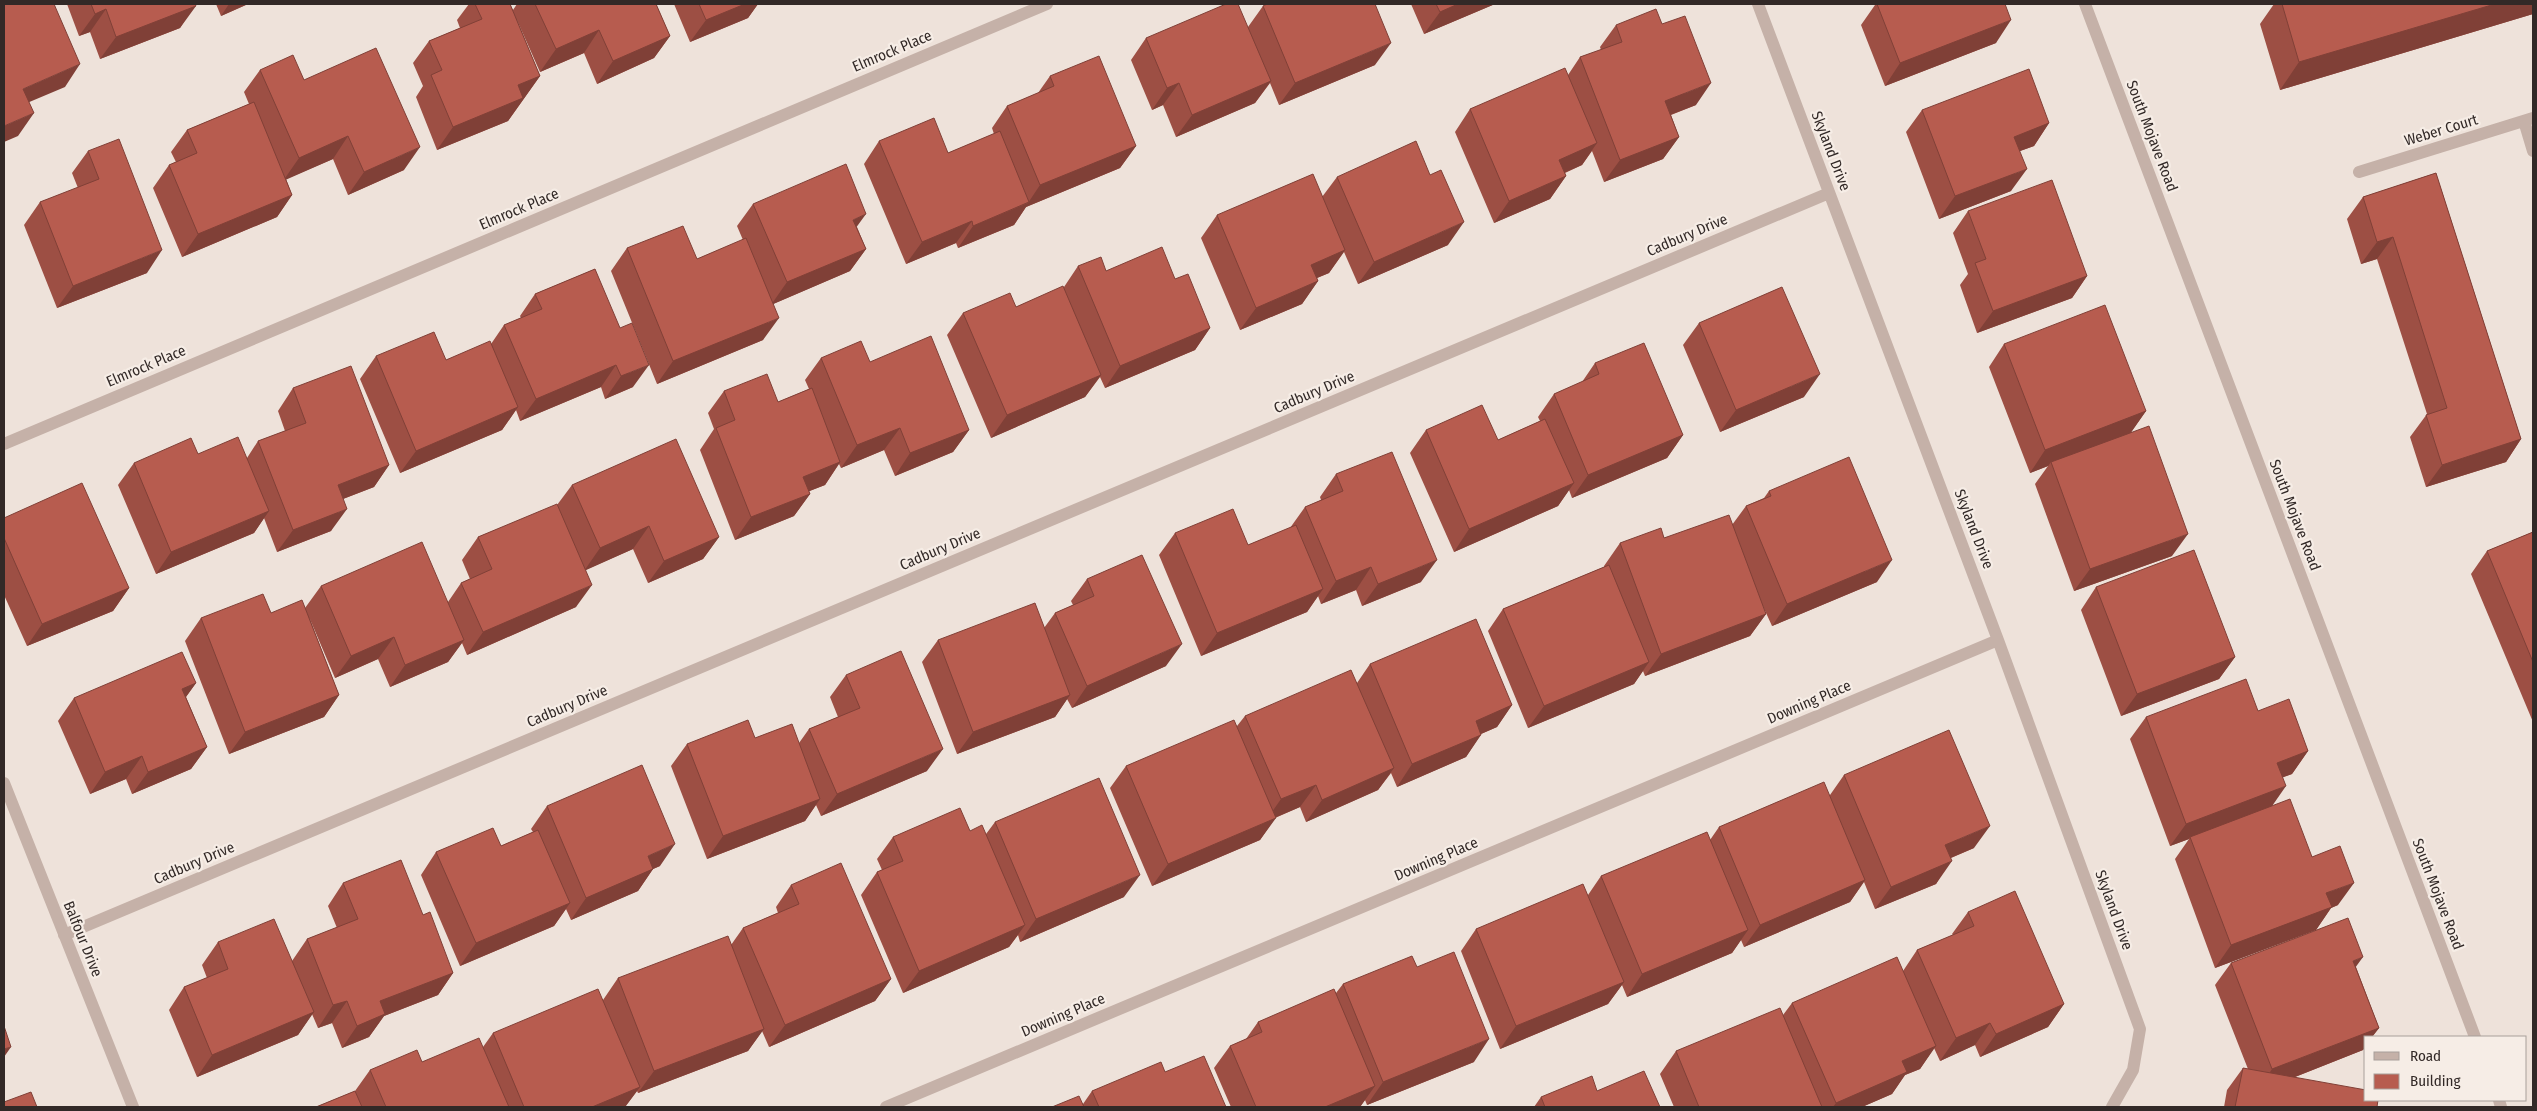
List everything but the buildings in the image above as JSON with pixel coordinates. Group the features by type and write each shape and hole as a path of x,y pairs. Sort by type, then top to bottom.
{"street":[{"name":"Elmrock Place","path":"4,444 1048,4"},
{"name":"Skyland Drive","path":"1758,4 1998,640 2140,1029 2133,1070 2112,1107"},
{"name":"South Mojave Road","path":"2085,4 2475,1036"},
{"path":"2529,120 2533,151"},
{"name":"Weber Court","path":"2359,172 2529,120"},
{"name":"Cadbury Drive","path":"64,935 1829,193"},
{"name":"Downing Place","path":"886,1107 1998,640"},
{"name":"Balfour Drive","path":"4,783 133,1107"}]}
